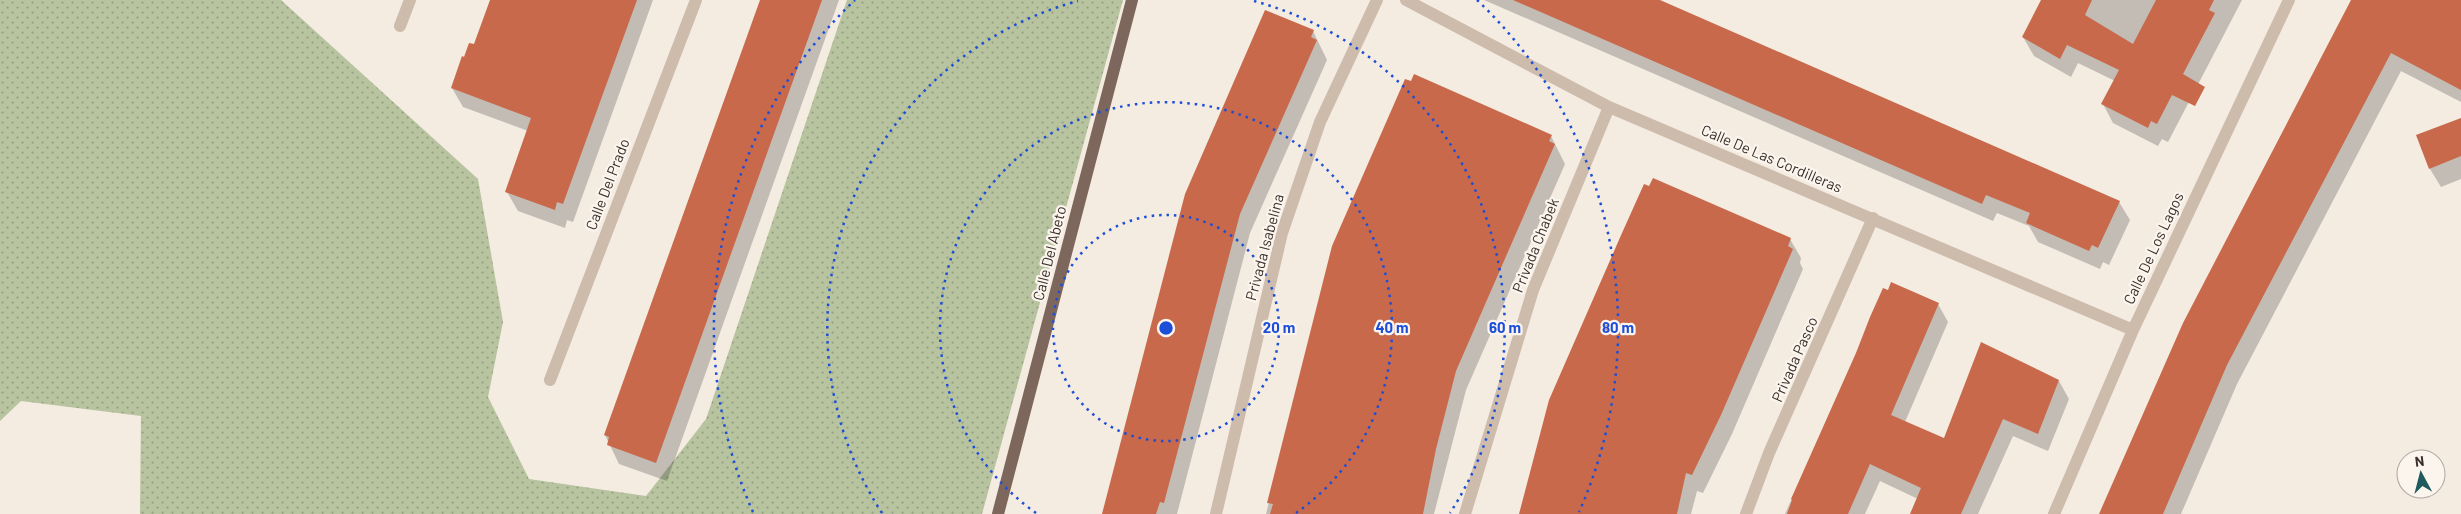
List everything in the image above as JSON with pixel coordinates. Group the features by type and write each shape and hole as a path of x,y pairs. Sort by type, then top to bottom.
{"main road":[{"name":"Calle Del Abeto","path":"998,514 1132,0"}],"street":[{"path":"400,26 410,0"},
{"name":"Calle Del Prado","path":"550,380 696,0"},
{"name":"Privada Isabelina","path":"1216,514 1282,233 1320,122 1377,0"},
{"name":"Calle De Las Cordilleras","path":"1406,0 1609,107 2133,330"},
{"name":"Calle De Los Lagos","path":"2054,514 2133,330 2289,0"},
{"name":"Privada Chabek","path":"1465,514 1534,290 1609,107"},
{"name":"Privada Pasco","path":"1746,514 1769,453 1873,218"}],"green space":[{"path":"0,0 281,0 478,179 503,322 488,397 529,479 646,496 706,419 847,0 1123,0 982,514 140,514 141,416 21,401 0,421"}],"building":[{"path":"490,0 637,0 563,204 557,202 555,210 505,192 531,118 451,88 462,56 464,57 469,43 474,44"},
{"path":"760,0 822,0 656,463 607,445 609,437 604,435"},
{"path":"1513,0 1660,0 2120,201 2098,248 2092,245 2089,251 2026,223 2030,213 1986,195 1982,204"},
{"path":"2041,0 2092,0 2085,15 2133,44 2156,0 2214,0 2209,10 2215,13 2183,74 2205,87 2195,106 2172,95 2157,124 2151,121 2148,128 2101,104 2119,70 2067,45 2060,59 2022,37"},
{"path":"2351,0 2461,0 2461,90 2391,53 2227,365 2163,514 2099,514 2183,323"},
{"path":"1265,10 1314,30 1311,37 1317,40 1240,214 1164,503 1160,502 1156,514 1102,514 1185,194"},
{"path":"1414,74 1552,135 1549,141 1555,144 1456,371 1436,449 1423,514 1270,514 1273,504 1267,503 1332,246 1405,79 1411,81"},
{"path":"2461,118 2461,156 2429,169 2416,135"},
{"path":"1653,178 1791,238 1788,246 1793,249 1721,415 1692,475 1686,473 1677,514 1519,514 1549,400 1644,184 1649,186"},
{"path":"1891,282 1939,303 1891,415 1944,438 1981,342 2059,380 2038,434 2003,419 1961,514 1910,514 1921,488 1870,464 1848,514 1787,514 1791,499 1883,288 1888,290"}]}
